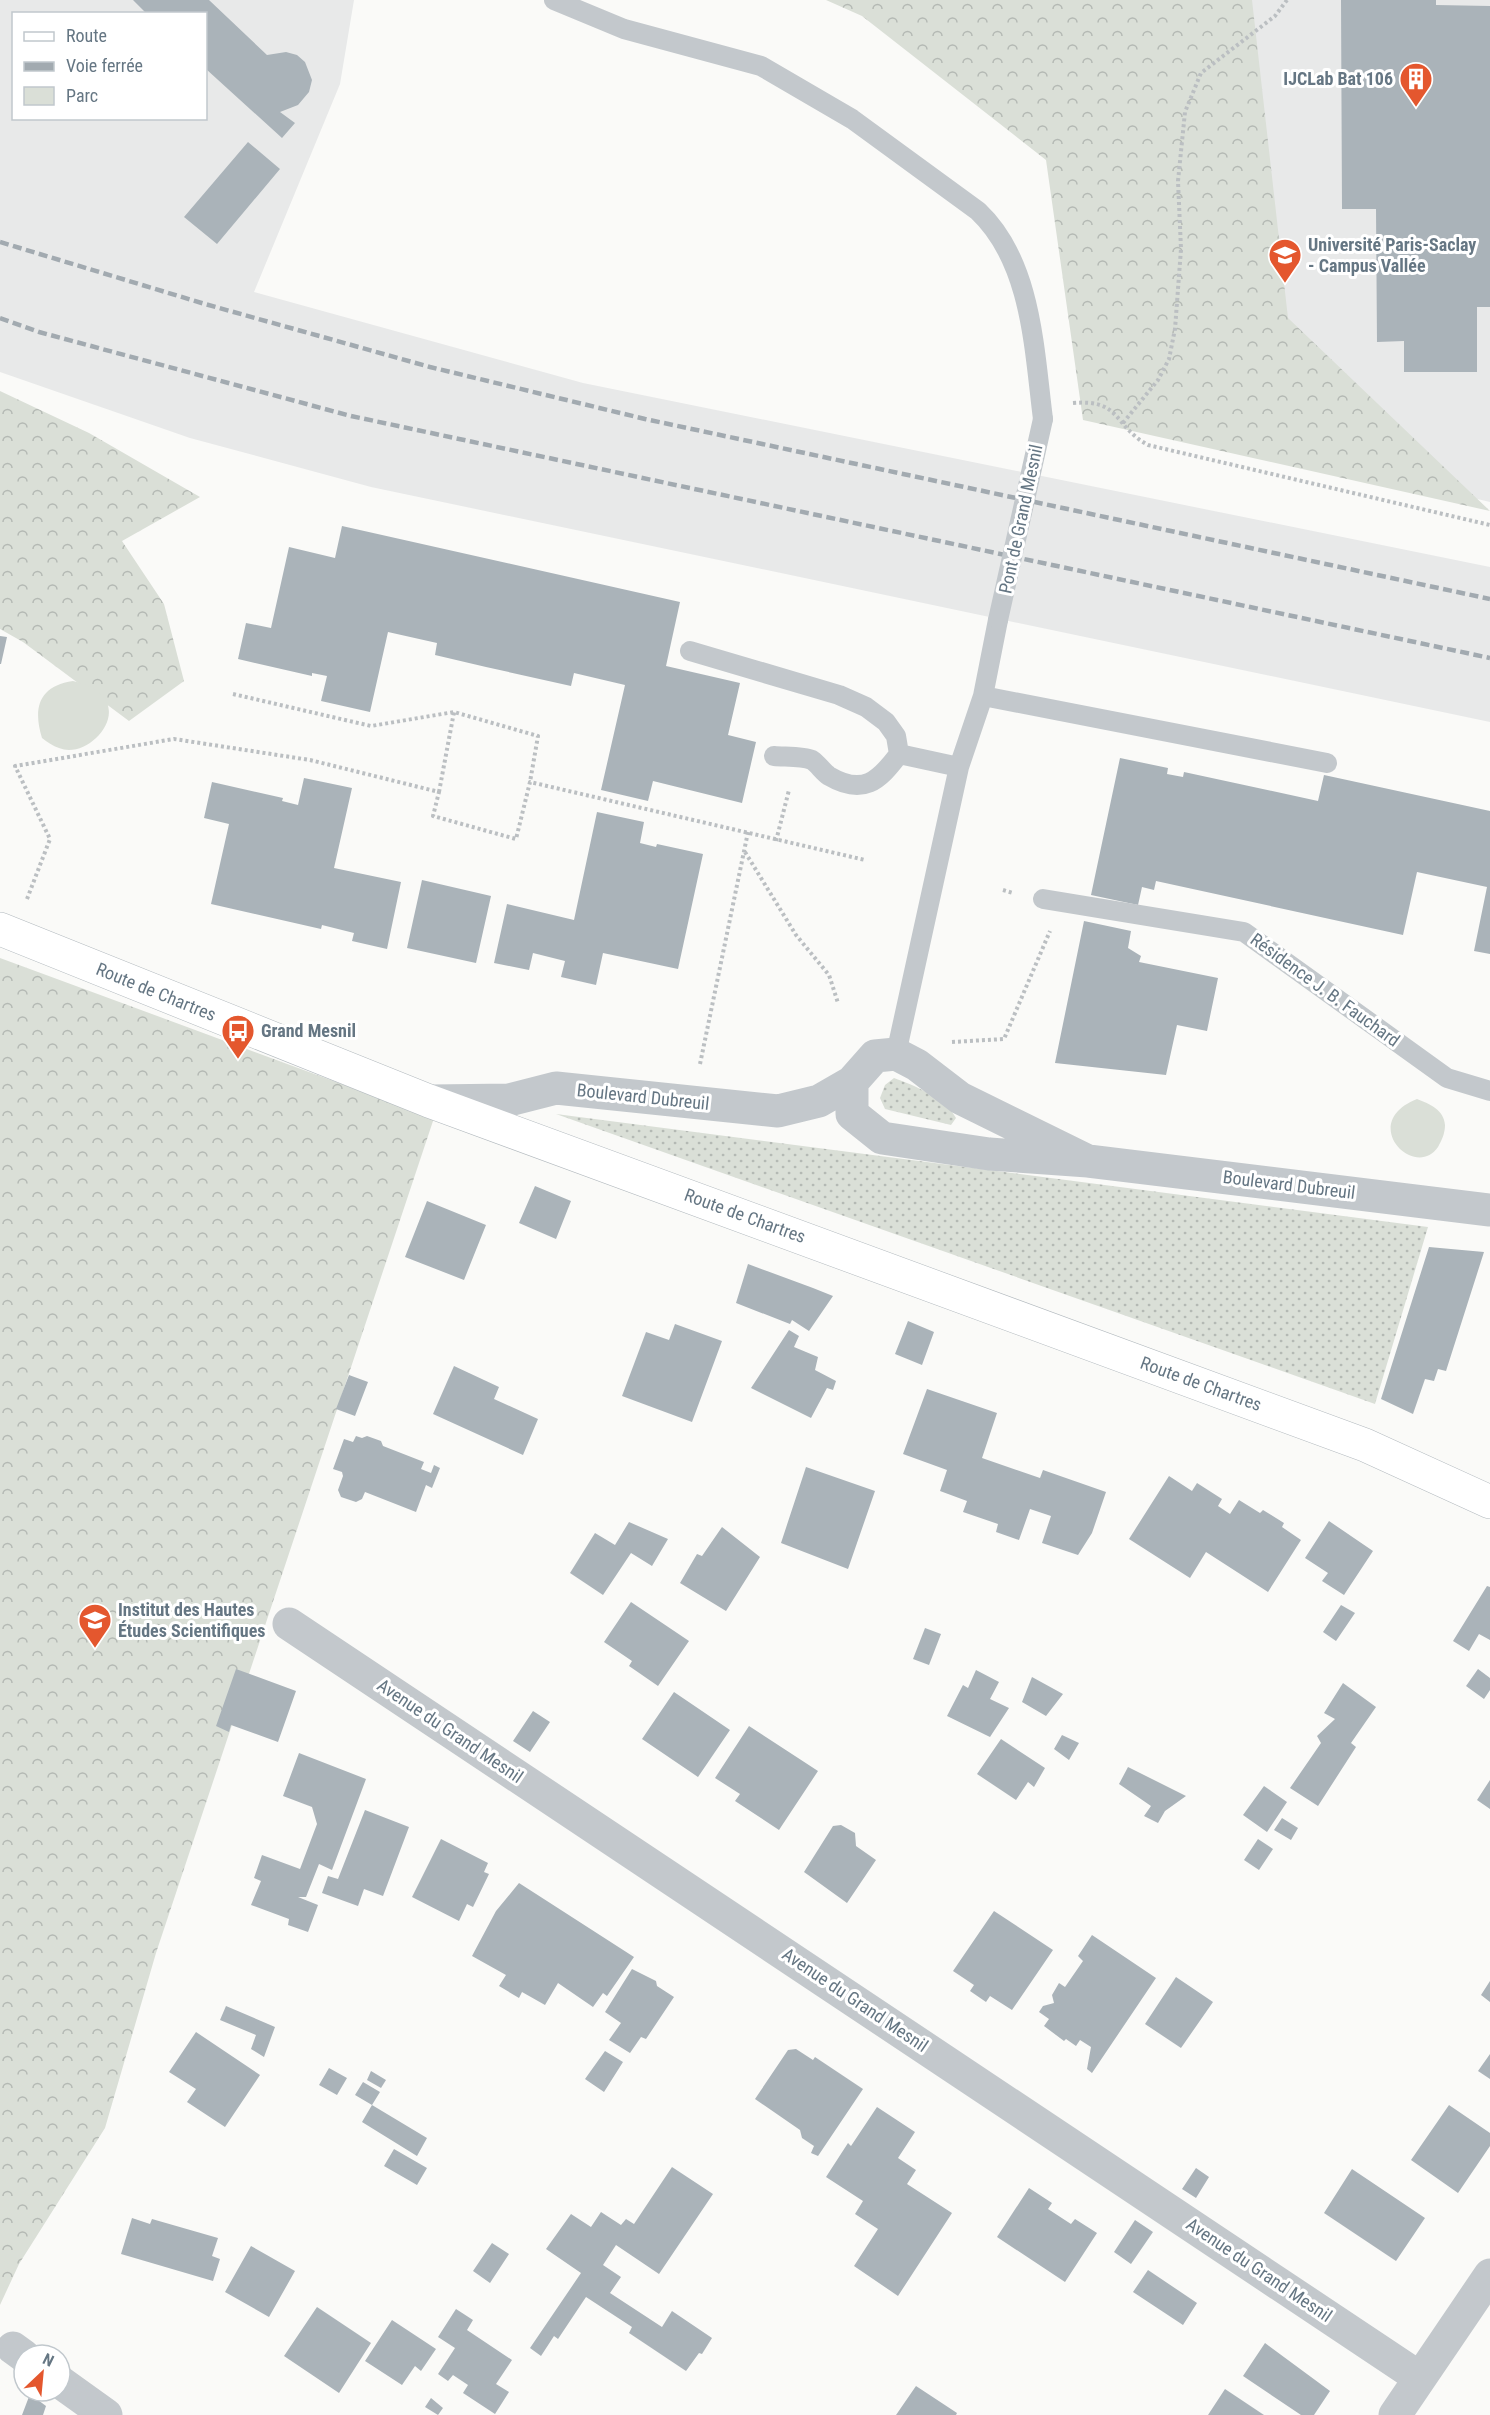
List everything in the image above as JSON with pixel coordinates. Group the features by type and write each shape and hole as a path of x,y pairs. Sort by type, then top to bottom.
{"main road":[{"name":"Route de Chartres","path":"7,932 429,1101 1354,1441 1490,1502"}],"street":[{"name":"Boulevard Dubreuil","path":"429,1101 510,1100 556,1088 778,1111 819,1101 852,1082 875,1056 896,1054 918,1065 960,1098 1088,1161"},
{"name":"Boulevard Dubreuil","path":"852,1082 852,1114 882,1138 989,1154 1088,1161 1490,1210"},
{"name":"Avenue du Grand Mesnil","path":"289,1623 1420,2378"},
{"path":"1395,2415 1490,2275"},
{"path":"72,2391 106,2415"}],"lane":[{"path":"554,0 624,29 761,66 852,119 978,211 993,226 1013,266 1026,301 1043,418"},
{"name":"Pont de Grand Mesnil","path":"896,1054 959,767 983,696 1043,418"},
{"path":"690,651 839,695 866,707 886,722 897,736 899,754 885,773 868,785 850,785 828,776 811,760 774,756"},
{"path":"983,696 1327,763"},
{"path":"899,754 959,767"},
{"name":"Résidence J. B. Fauchard","path":"1053,900 1244,932 1447,1077 1490,1091"}],"path":[{"path":"1123,423 1158,380 1168,359 1175,329 1181,249 1178,181 1185,112 1201,74 1275,16 1287,0"},
{"path":"1043,418 1070,403 1097,402 1113,410 1134,437 1148,445 1490,525"},
{"path":"233,694 370,726 454,712 538,736 516,839 433,816 454,712"},
{"path":"7,932 50,839 15,766 174,739 310,760 439,792"},
{"path":"776,841 797,759"},
{"path":"530,782 865,860"},
{"path":"699,1072 748,832"},
{"path":"744,851 796,935 829,975 838,1003"},
{"path":"946,1043 1004,1039 1053,900"}],"shaded area":[{"path":"0,0 354,0 340,84 254,292 583,383 1490,567 1490,722 371,487 190,438 0,372"},
{"name":"Université Paris-Saclay - Campus Vallée","path":"861,0 1490,0 1490,502 1105,410 1054,159"}],"green space":[{"path":"826,0 1252,0 1288,318 1490,511 1083,420 1046,160 862,16"},
{"path":"0,391 89,433 200,497 122,541 164,604 184,681 129,721 23,642 0,629"},
{"path":"73,681 94,689 106,700 109,713 105,726 97,737 85,746 72,750 57,747 42,738 38,718 41,700 45,694 52,688"},
{"name":"Institut des Hautes Études Scientifiques","path":"0,958 434,1118 156,1953 105,2128 19,2264 0,2305"},
{"path":"894,1078 920,1089 945,1105 956,1118 951,1125 885,1109 880,1098 885,1085"},
{"path":"1417,1099 1431,1105 1439,1112 1445,1125 1438,1147 1428,1156 1417,1157 1405,1153 1396,1145 1391,1134 1392,1121 1400,1109"},
{"path":"556,1114 1428,1227 1375,1404"}],"building":[{"path":"133,0 209,0 267,55 286,52 297,55 305,62 312,80 309,92 298,105 280,112 295,123 282,138 207,70 207,12 145,12"},
{"name":"IJCLab Bat 106","path":"1341,0 1436,0 1436,5 1490,6 1490,307 1477,307 1477,372 1404,372 1404,341 1377,342 1376,209 1342,209"},
{"path":"248,142 280,169 217,244 184,217"},
{"path":"342,526 680,602 666,666 740,683 728,735 756,742 742,803 653,781 648,801 601,790 625,685 574,673 571,686 486,667 435,655 437,643 388,632 370,712 321,701 327,676 312,673 312,676 238,659 246,623 271,628 289,547 335,558"},
{"path":"0,636 7,637 1,664 0,664"},
{"path":"1120,758 1168,768 1167,774 1183,777 1184,772 1318,801 1324,775 1490,811 1490,954 1474,951 1487,887 1417,872 1403,935 1156,881 1154,890 1142,887 1138,905 1091,895"},
{"path":"304,778 352,788 334,868 401,882 387,949 352,941 354,933 322,925 321,929 211,904 229,824 204,818 212,782 283,798 282,801 298,805"},
{"path":"597,812 644,822 640,843 656,847 657,844 703,854 678,969 603,953 596,985 561,977 565,961 533,953 529,970 494,963 507,904 574,920"},
{"path":"422,880 491,896 476,963 407,948"},
{"path":"1084,921 1131,931 1128,948 1141,956 1139,962 1218,978 1207,1031 1177,1025 1166,1075 1055,1063"},
{"path":"535,1186 571,1201 556,1239 519,1223"},
{"path":"427,1201 486,1225 464,1280 405,1257"},
{"path":"1429,1247 1484,1252 1446,1371 1438,1369 1434,1381 1425,1379 1413,1414 1381,1399"},
{"path":"748,1264 833,1296 809,1331 792,1320 790,1324 736,1303"},
{"path":"908,1321 934,1332 922,1365 895,1354"},
{"path":"675,1324 722,1341 692,1422 622,1396 646,1332 669,1340"},
{"path":"789,1330 799,1336 794,1347 818,1357 815,1370 836,1381 833,1390 827,1388 811,1418 751,1388"},
{"path":"454,1366 499,1387 494,1399 538,1419 523,1455 433,1414"},
{"path":"349,1375 368,1382 355,1416 336,1409"},
{"path":"927,1389 997,1413 982,1458 1040,1478 1043,1470 1106,1492 1092,1533 1078,1555 1042,1543 1051,1516 1030,1509 1019,1540 996,1532 998,1524 963,1512 967,1501 940,1491 947,1470 903,1454"},
{"path":"356,1436 362,1438 367,1436 381,1441 383,1446 424,1462 421,1469 431,1473 434,1465 440,1468 432,1488 426,1485 416,1512 365,1492 362,1499 356,1502 341,1497 338,1490 343,1476 342,1472 333,1469 344,1439 353,1442"},
{"path":"806,1467 875,1491 848,1569 781,1543"},
{"path":"1169,1476 1192,1491 1197,1483 1222,1499 1218,1506 1230,1514 1239,1500 1260,1513 1263,1510 1284,1523 1282,1527 1301,1540 1268,1592 1206,1552 1190,1578 1129,1539"},
{"path":"1329,1521 1373,1551 1344,1595 1322,1581 1328,1573 1305,1558"},
{"path":"629,1522 668,1539 652,1566 631,1553 603,1595 570,1573 595,1533 615,1545"},
{"path":"722,1527 760,1557 726,1611 680,1583 697,1554 702,1556"},
{"path":"1487,1586 1490,1587 1490,1640 1479,1634 1469,1651 1453,1641"},
{"path":"631,1602 689,1641 658,1686 629,1666 632,1661 604,1642"},
{"path":"1341,1605 1355,1613 1336,1641 1323,1632"},
{"path":"925,1628 941,1634 929,1665 913,1659"},
{"path":"236,1669 296,1691 278,1742 231,1725 229,1732 216,1726"},
{"path":"1478,1669 1490,1678 1490,1690 1484,1699 1466,1686"},
{"path":"976,1670 999,1682 990,1699 1009,1708 990,1737 947,1716 963,1685 968,1688"},
{"path":"1032,1677 1063,1694 1046,1716 1022,1702"},
{"path":"1343,1683 1376,1707 1351,1743 1356,1747 1318,1806 1290,1788 1321,1743 1317,1736 1335,1719 1324,1713"},
{"path":"674,1692 730,1730 698,1777 642,1739"},
{"path":"533,1711 550,1722 530,1752 513,1741"},
{"path":"749,1726 818,1771 779,1830 735,1801 740,1794 715,1778"},
{"path":"1062,1735 1079,1743 1069,1760 1054,1749"},
{"path":"1001,1739 1045,1768 1034,1787 1028,1782 1016,1800 977,1774"},
{"path":"299,1753 366,1779 332,1870 319,1864 306,1897 298,1897 318,1905 308,1932 288,1925 289,1919 251,1905 261,1881 254,1878 262,1855 300,1869 317,1824 312,1807 283,1796"},
{"path":"1128,1767 1186,1796 1165,1811 1158,1823 1144,1816 1151,1806 1119,1784"},
{"path":"1490,1780 1490,1809 1477,1800"},
{"path":"1264,1786 1287,1802 1267,1832 1243,1815"},
{"path":"365,1810 409,1827 383,1896 364,1889 358,1906 322,1893 328,1876 338,1879"},
{"path":"1282,1818 1298,1828 1291,1840 1274,1830"},
{"path":"841,1825 855,1833 856,1846 876,1860 847,1903 804,1872 833,1826"},
{"path":"441,1839 488,1863 484,1872 489,1874 473,1907 467,1904 459,1921 412,1897"},
{"path":"1258,1839 1273,1849 1259,1870 1244,1860"},
{"path":"519,1883 634,1957 607,1996 603,1993 593,2007 558,1983 545,2005 522,1992 519,1998 499,1986 506,1975 472,1956 496,1911"},
{"path":"994,1911 1053,1950 1012,2010 990,1996 986,2002 970,1991 974,1985 953,1971"},
{"path":"1092,1935 1156,1978 1092,2073 1087,2069 1091,2047 1080,2040 1076,2046 1066,2039 1064,2041 1044,2026 1049,2019 1039,2012 1043,2006 1054,2003 1052,1995 1059,1983 1065,1987 1083,1961 1078,1956"},
{"path":"632,1969 656,1981 657,1986 674,1997 646,2039 641,2037 630,2053 609,2040 621,2023 605,2012"},
{"path":"1176,1977 1213,2002 1181,2048 1145,2024"},
{"path":"1490,1981 1490,2002 1481,1995"},
{"path":"226,2006 275,2027 264,2057 251,2049 256,2035 220,2020"},
{"path":"196,2032 260,2075 225,2127 187,2102 196,2089 169,2072"},
{"path":"796,2049 813,2060 815,2057 863,2089 818,2156 811,2153 814,2146 802,2138 800,2130 755,2099 788,2050"},
{"path":"605,2051 623,2062 604,2092 585,2079"},
{"path":"1490,2054 1490,2079 1478,2071"},
{"path":"329,2068 347,2078 337,2095 319,2085"},
{"path":"371,2071 386,2080 381,2088 367,2080"},
{"path":"363,2082 380,2092 372,2105 355,2095"},
{"path":"372,2105 427,2138 417,2156 362,2122"},
{"path":"1449,2105 1490,2133 1490,2146 1458,2193 1411,2160"},
{"path":"877,2107 915,2132 898,2158 916,2170 907,2184 952,2213 898,2296 854,2266 878,2229 855,2214 863,2201 826,2177 848,2143 851,2146"},
{"path":"394,2149 427,2168 417,2185 384,2166"},
{"path":"672,2167 713,2194 659,2274 616,2245 603,2265 621,2277 610,2293 662,2327 672,2311 712,2338 702,2354 699,2353 686,2371 629,2333 632,2327 586,2297 558,2339 554,2336 541,2356 530,2348 581,2273 546,2249 571,2214 591,2227 601,2212 621,2225 626,2219 634,2224"},
{"path":"1196,2168 1209,2177 1196,2198 1182,2189"},
{"path":"1352,2169 1425,2218 1396,2261 1324,2213"},
{"path":"1029,2188 1052,2203 1048,2209 1071,2224 1075,2219 1097,2233 1065,2282 997,2237"},
{"path":"132,2218 150,2224 152,2219 218,2238 212,2256 220,2259 213,2281 121,2254"},
{"path":"1135,2220 1153,2232 1131,2264 1114,2252"},
{"path":"492,2243 509,2254 490,2283 473,2271"},
{"path":"251,2246 295,2271 269,2317 225,2292"},
{"path":"1148,2270 1197,2303 1183,2325 1133,2292"},
{"path":"317,2307 371,2343 339,2393 284,2356"},
{"path":"456,2309 473,2320 467,2330 512,2360 496,2384 509,2392 495,2414 463,2393 468,2385 453,2375 448,2381 438,2374 455,2348 438,2337"},
{"path":"392,2320 436,2349 421,2371 415,2366 402,2385 365,2361"},
{"path":"1265,2343 1330,2391 1314,2415 1301,2415 1243,2376"},
{"path":"916,2386 957,2413 956,2415 896,2415"},
{"path":"1225,2389 1264,2415 1208,2415"},
{"path":"431,2398 443,2408 438,2415 425,2407"},
{"path":"27,2403 42,2403 46,2406 43,2415 22,2415"}],"railway":[{"path":"0,242 205,304 430,367 645,419 1490,599"},
{"path":"0,318 39,332 351,416 1490,658"}],"place":[{"name":"IJCLab Bat 106","path":"1416,108"},
{"name":"Université Paris-Saclay - Campus Vallée","path":"1285,284"},
{"name":"Grand Mesnil","path":"238,1060"},
{"name":"Institut des Hautes Études Scientifiques","path":"95,1649"}]}
